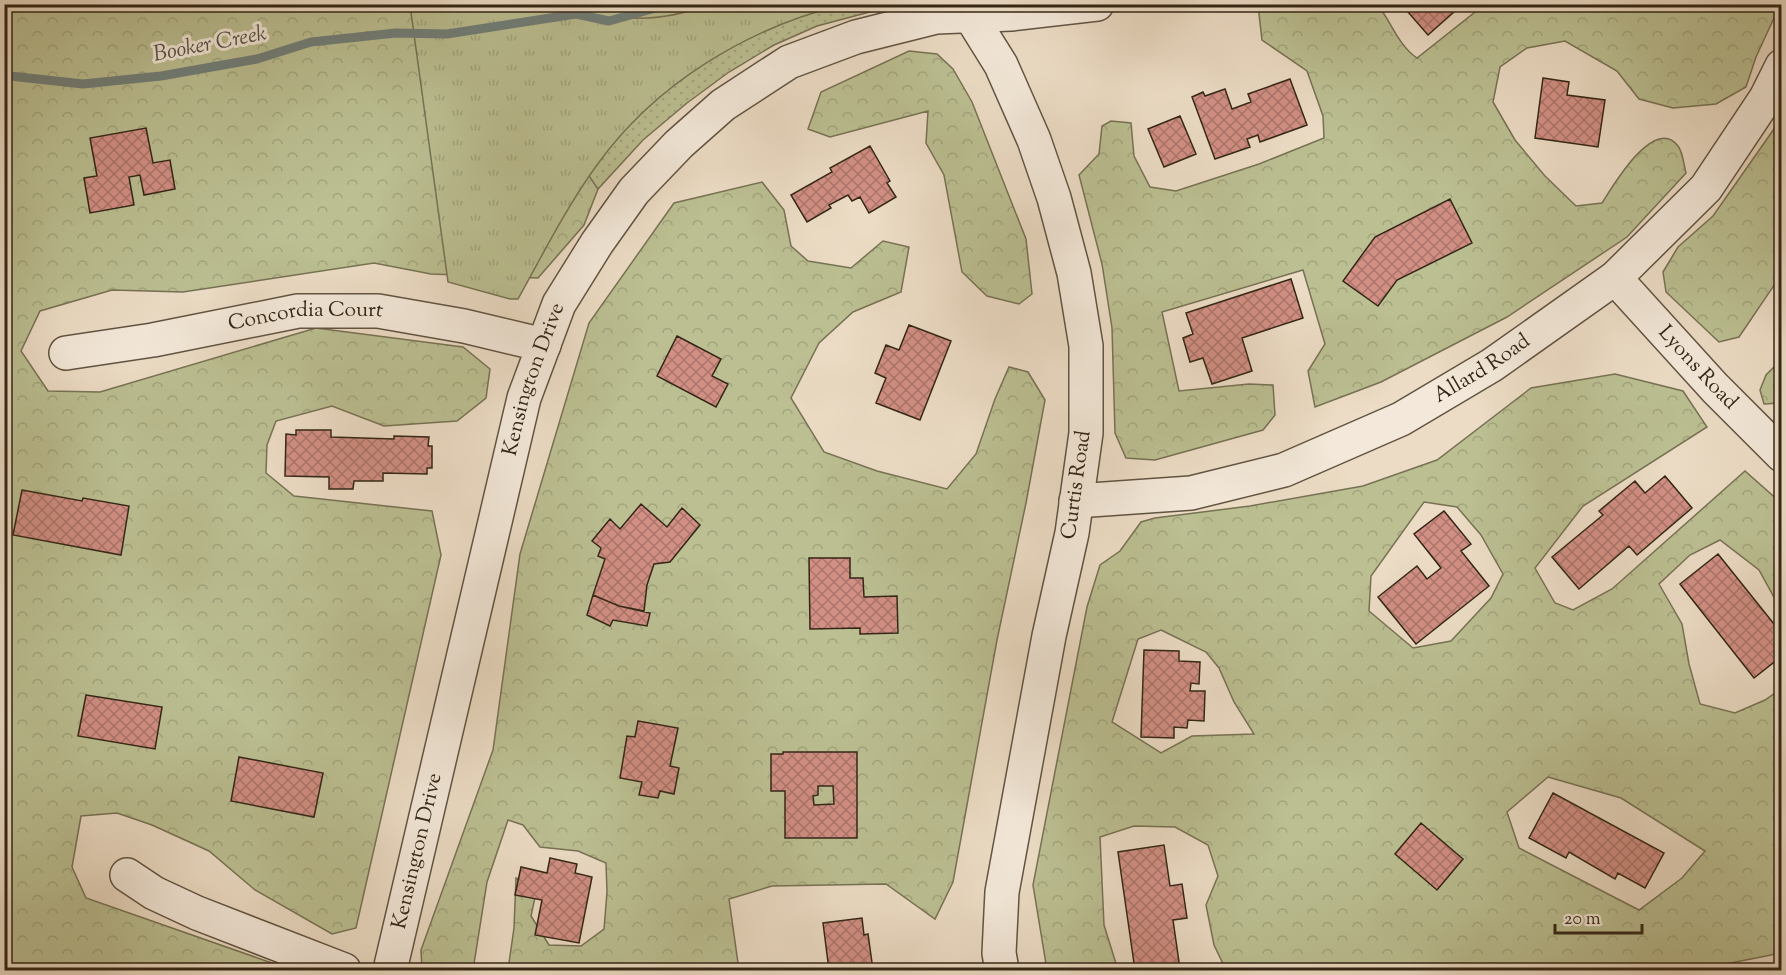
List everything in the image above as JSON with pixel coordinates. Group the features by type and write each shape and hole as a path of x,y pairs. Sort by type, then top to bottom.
{"street":[{"name":"Kensington Drive","path":"390,970 524,398 559,304 597,243 634,191 679,144 723,105 789,62 856,37 967,10 1011,14 1097,4"},
{"name":"Curtis Road","path":"967,10 1006,76 1034,140 1054,198 1074,273 1086,346 1086,433 1072,533 1049,636 1002,892 999,953 1002,970"},
{"name":"Allard Road","path":"1076,501 1191,493 1284,470 1401,419 1492,365 1615,278 1706,189 1766,98 1782,66"},
{"name":"Lyons Road","path":"1615,278 1715,388 1782,455"},
{"name":"Concordia Court","path":"66,353 153,340 298,311 378,311 464,326 544,345"},
{"path":"127,875 154,893 197,913 344,970"}],"green space":[{"path":"5,5 751,5 523,78 598,189 584,225 538,278 431,274 374,263 183,292 112,290 40,311 21,351 48,391 100,392 316,328 463,347 490,369 486,398 457,421 384,426 332,406 276,421 267,445 266,473 294,496 432,511 441,555 356,928 332,934 255,890 209,851 152,825 117,813 81,816 72,867 86,898 292,970 5,970"},
{"path":"410,5 624,5 629,18 639,18 677,14 704,5 841,5 806,15 737,45 675,85 646,109 597,165 565,214 518,299 510,299 448,282"},
{"path":"746,5 849,5 851,10 869,10 875,5 896,5 817,26 774,45 729,72 643,140 598,189 572,157"},
{"path":"1258,5 1378,5 1400,40 1417,58 1484,5 1780,5 1756,57 1746,87 1716,104 1673,108 1639,99 1617,71 1565,41 1527,48 1500,67 1493,102 1515,140 1545,176 1576,206 1602,203 1635,156 1658,139 1668,139 1680,149 1686,173 1627,237 1507,317 1381,382 1315,407 1308,371 1325,344 1303,270 1162,312 1179,391 1249,384 1273,385 1275,415 1263,430 1155,460 1126,458 1115,433 1112,328 1102,264 1079,175 1099,154 1102,126 1111,121 1131,123 1134,156 1150,187 1176,191 1259,164 1324,138 1323,116 1307,71 1262,40"},
{"path":"909,51 937,54 953,69 972,102 1026,239 1032,294 1019,304 987,296 962,272 944,175 926,143 928,111 830,137 808,129 821,92"},
{"path":"1781,119 1781,275 1739,337 1719,342 1666,292 1663,272 1678,247 1713,216"},
{"path":"762,182 784,210 791,246 808,261 851,268 883,241 909,247 901,292 853,312 819,343 791,398 824,452 877,471 947,489 976,454 1009,367 1028,372 1045,400 997,640 953,882 935,919 886,884 772,886 729,899 739,970 508,970 514,928 516,878 537,888 531,916 549,945 581,946 604,929 607,892 606,863 578,851 540,847 523,825 508,820 487,882 473,970 422,970 421,950 493,750 520,554 589,323 674,203"},
{"path":"1781,360 1781,403 1764,404 1760,390 1766,375"},
{"path":"1615,374 1683,391 1707,427 1583,506 1535,568 1555,603 1573,610 1612,589 1745,471 1781,503 1781,610 1759,570 1720,540 1690,555 1659,584 1682,624 1689,664 1700,704 1735,713 1765,700 1778,691 1779,718 1776,733 1782,748 1781,953 1695,970 1226,970 1214,945 1206,905 1218,876 1208,845 1175,827 1134,826 1100,837 1104,925 1118,970 1047,970 1033,885 1087,607 1100,565 1120,551 1141,522 1363,486 1437,460 1531,388","holes":["1424,502 1457,507 1481,535 1503,574 1491,598 1451,641 1413,648 1369,611 1371,576","1161,630 1206,652 1219,668 1234,702 1254,734 1192,736 1161,753 1112,722 1138,639","1548,777 1621,798 1705,851 1682,878 1639,910 1519,848 1507,812"]}],"building":[{"path":"1401,4 1463,4 1428,35"},
{"path":"1543,78 1569,82 1567,95 1605,100 1598,147 1535,138"},
{"path":"1290,79 1307,125 1260,142 1258,135 1247,139 1250,147 1215,159 1192,97 1203,92 1205,96 1225,89 1232,109 1251,102 1248,94"},
{"path":"1180,116 1196,154 1164,167 1148,129"},
{"path":"146,128 153,163 170,160 175,189 144,195 140,175 129,177 134,205 90,213 84,178 97,176 90,138"},
{"path":"870,146 890,181 887,183 896,197 869,213 860,197 852,201 848,195 829,205 831,208 807,222 791,195 832,172 830,168"},
{"path":"1450,199 1472,243 1397,280 1378,306 1343,281 1375,237"},
{"path":"1291,279 1303,318 1242,338 1252,371 1212,384 1203,358 1190,362 1183,338 1193,334 1186,313"},
{"path":"909,325 951,341 920,420 876,403 886,378 875,373 886,345 899,350"},
{"path":"677,336 721,359 712,376 728,384 716,407 657,376"},
{"path":"296,430 331,430 331,437 394,439 394,436 429,437 428,446 432,446 432,468 427,468 427,474 383,473 383,481 354,481 353,489 329,489 329,477 285,476 286,434 296,435"},
{"path":"1665,476 1692,508 1637,555 1629,546 1579,589 1552,557 1603,515 1599,511 1635,481 1645,493"},
{"path":"22,490 82,501 83,498 129,506 121,555 13,535"},
{"path":"641,504 667,527 682,508 700,525 670,562 654,564 647,585 644,611 619,606 593,595 605,559 598,556 601,548 592,541 610,519 620,529"},
{"path":"1444,511 1471,544 1461,551 1489,586 1416,644 1378,597 1417,566 1427,579 1441,568 1414,534"},
{"path":"1718,554 1782,634 1782,656 1754,678 1680,584"},
{"path":"809,558 850,558 850,578 863,578 864,597 897,596 898,633 860,634 860,628 810,629"},
{"path":"593,595 619,606 650,613 647,626 613,620 610,626 587,615"},
{"path":"1144,650 1179,651 1179,661 1200,662 1199,684 1191,683 1190,691 1205,691 1204,721 1188,720 1187,728 1174,727 1174,738 1141,737"},
{"path":"86,695 162,707 155,749 78,736"},
{"path":"638,721 678,728 670,766 679,768 674,794 660,791 658,798 639,795 642,782 620,778 627,736 635,737"},
{"path":"783,752 857,752 857,838 785,838 785,791 771,791 771,754 783,754","holes":["818,786 833,786 834,804 814,805 813,796 818,795"]},
{"path":"239,757 323,773 314,817 231,801"},
{"path":"1553,793 1664,853 1645,888 1618,873 1615,879 1569,852 1566,858 1529,838"},
{"path":"1421,823 1463,859 1437,890 1395,854"},
{"path":"1164,845 1170,886 1182,884 1187,918 1173,920 1180,969 1135,970 1118,852"},
{"path":"550,858 577,864 575,873 592,877 579,943 535,935 542,900 515,895 521,867 547,873"},
{"path":"862,918 864,935 868,934 873,970 829,970 823,923"}],"waterway":[{"name":"Booker Creek","path":"4,79 10,76 83,84 161,76 257,59 311,42 396,33 447,34 576,14 609,21 670,4"}]}
